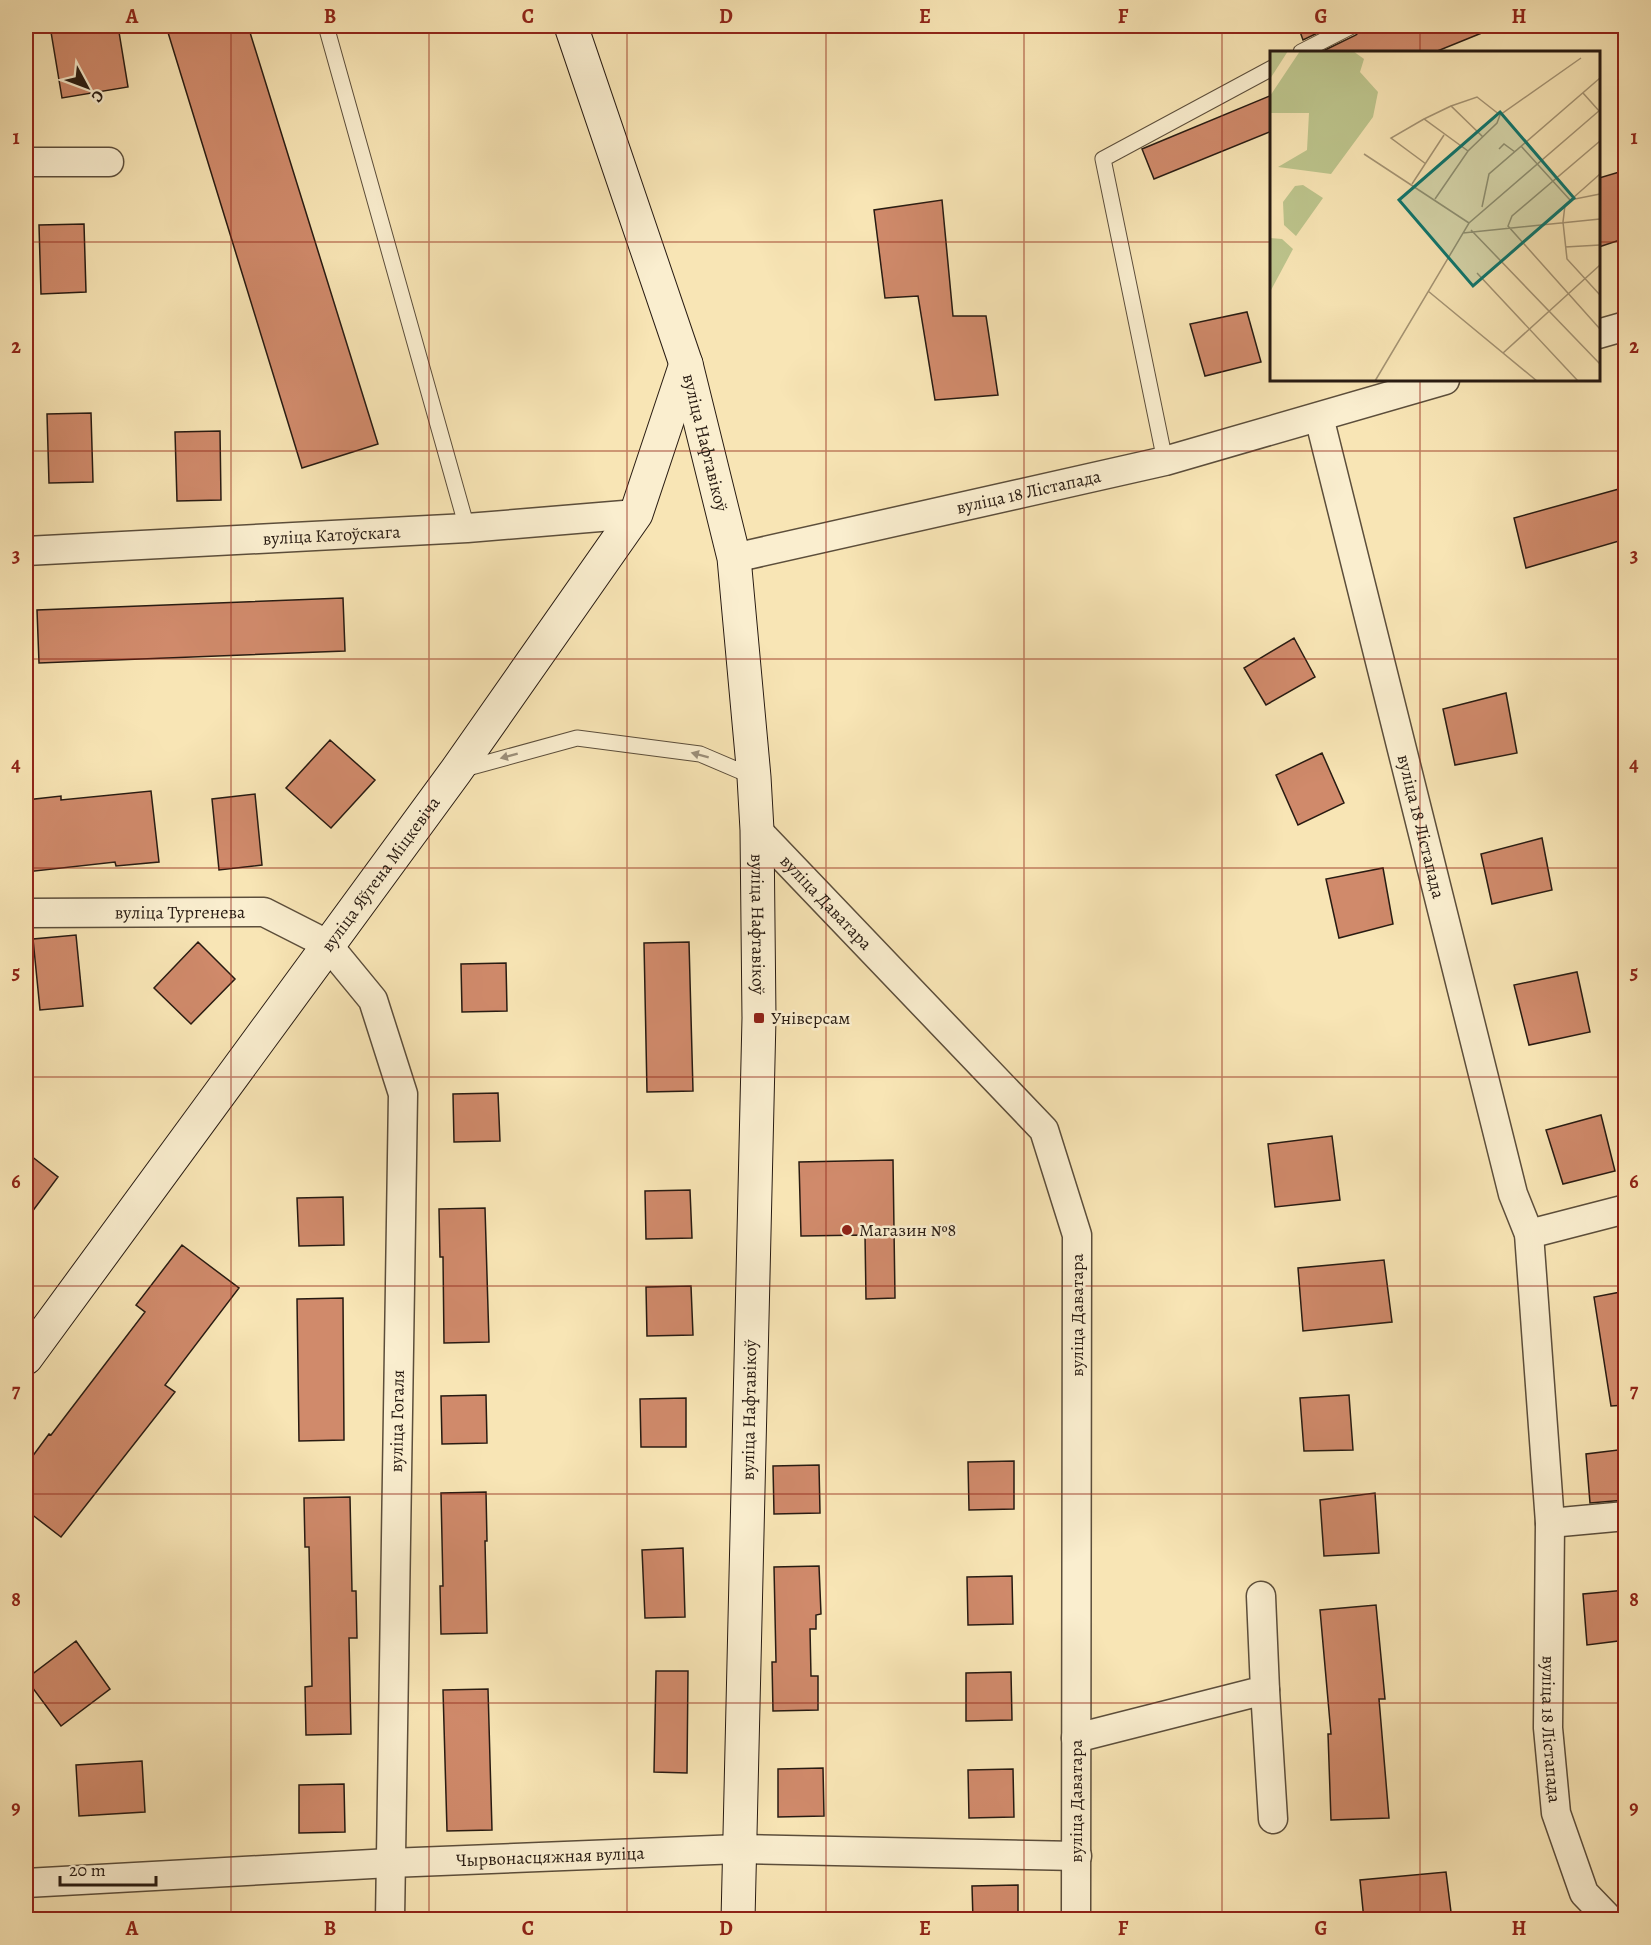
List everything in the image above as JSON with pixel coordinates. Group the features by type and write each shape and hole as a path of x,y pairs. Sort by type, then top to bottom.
{"street":[{"name":"вуліца Нафтавікоў","path":"571,26 686,364 734,558 754,777 757,830 759,1018 738,1920"},
{"path":"26,162 109,162"},
{"path":"1600,334 1626,326"},
{"name":"вуліца Яўгена Міцкевіча","path":"26,1358 327,944 456,771 636,514 686,364"},
{"name":"вуліца 18 Лістапада","path":"734,558 1165,461 1442,381"},
{"name":"вуліца 18 Лістапада","path":"1319,417 1513,1194 1529,1234 1550,1523 1548,1728 1556,1812 1584,1893 1610,1920"},
{"name":"вуліца Катоўскага","path":"26,551 467,528 636,514"},
{"name":"вуліца Даватара","path":"757,830 1044,1130 1077,1235 1076,1920"},
{"name":"вуліца Тургенева","path":"26,913 264,912 327,944"},
{"name":"вуліца Гогаля","path":"327,944 373,1000 403,1094 390,1920"},
{"path":"1529,1234 1626,1209"},
{"path":"1550,1523 1626,1516"},
{"path":"1261,1596 1273,1819"},
{"path":"1076,1738 1265,1690"},
{"name":"Чырвонасцяжная вуліца","path":"26,1882 390,1863 739,1849 1077,1856"}],"lane":[{"path":"326,26 467,528"},
{"path":"1303,51 1352,26"},
{"path":"1165,461 1103,159 1270,69"},
{"path":"456,771 577,738 700,754 754,777"}],"building":[{"path":"50,26 118,26 128,87 62,98"},
{"path":"166,26 248,26 378,444 302,468"},
{"path":"1298,26 1332,26 1303,40"},
{"path":"1362,26 1499,26 1437,51 1323,51 1360,31"},
{"path":"1270,96 1270,132 1154,179 1142,149"},
{"path":"1626,170 1626,238 1600,247 1600,178"},
{"path":"942,200 953,316 986,316 998,395 935,400 918,296 885,298 874,210"},
{"path":"84,224 86,292 41,294 39,225"},
{"path":"1247,312 1261,362 1205,376 1190,324"},
{"path":"91,413 93,482 49,483 47,414"},
{"path":"220,431 221,500 177,501 175,432"},
{"path":"1626,487 1626,539 1526,568 1514,518"},
{"path":"343,598 345,651 39,663 37,610"},
{"path":"1294,638 1315,677 1266,705 1244,668"},
{"path":"1506,693 1517,753 1455,765 1443,709"},
{"path":"330,740 375,780 331,828 286,788"},
{"path":"1322,753 1344,803 1298,825 1276,775"},
{"path":"151,791 159,862 116,866 115,862 26,872 26,800 61,796 61,800"},
{"path":"255,794 262,865 219,870 212,799"},
{"path":"1542,838 1552,890 1492,904 1481,854"},
{"path":"1383,868 1393,924 1339,938 1326,879"},
{"path":"76,935 83,1006 40,1010 33,939"},
{"path":"198,942 235,979 191,1024 154,988"},
{"path":"689,942 693,1091 647,1092 644,943"},
{"path":"506,963 507,1011 462,1012 461,964"},
{"path":"1577,972 1590,1032 1529,1045 1514,985"},
{"path":"498,1093 500,1141 454,1142 453,1094"},
{"path":"1601,1115 1615,1171 1563,1184 1546,1130"},
{"path":"1332,1136 1340,1200 1275,1207 1268,1144"},
{"path":"26,1152 58,1177 26,1220"},
{"name":"Магазин №8","path":"893,1160 895,1298 866,1299 865,1235 801,1236 799,1162"},
{"path":"690,1190 692,1238 646,1239 645,1191"},
{"path":"343,1197 344,1245 299,1246 297,1198"},
{"path":"485,1208 489,1342 444,1343 443,1257 440,1257 439,1209"},
{"path":"182,1245 239,1288 165,1385 175,1392 61,1537 26,1510 26,1465 145,1312 136,1305"},
{"path":"1384,1260 1392,1322 1303,1331 1298,1268"},
{"path":"691,1286 693,1335 647,1336 646,1287"},
{"path":"1626,1291 1626,1405 1611,1406 1594,1297"},
{"path":"343,1298 344,1440 299,1441 297,1299"},
{"path":"486,1395 487,1443 442,1444 441,1396"},
{"path":"1349,1395 1353,1450 1304,1451 1300,1398"},
{"path":"686,1398 686,1447 641,1447 640,1399"},
{"path":"1626,1449 1626,1500 1590,1503 1586,1454"},
{"path":"1014,1461 1014,1509 969,1510 968,1462"},
{"path":"819,1465 820,1513 774,1514 773,1466"},
{"path":"486,1492 487,1633 441,1634 440,1586 443,1586 441,1493"},
{"path":"1375,1493 1379,1553 1324,1556 1320,1500"},
{"path":"350,1497 352,1591 356,1591 357,1638 349,1638 351,1734 306,1735 305,1687 312,1686 309,1547 305,1547 304,1498"},
{"path":"683,1548 685,1617 645,1618 642,1550"},
{"path":"819,1566 821,1614 816,1615 816,1629 810,1629 811,1676 818,1676 818,1710 773,1711 772,1662 776,1662 774,1567"},
{"path":"1012,1576 1013,1624 968,1625 967,1577"},
{"path":"1626,1590 1626,1640 1587,1645 1583,1594"},
{"path":"1376,1605 1385,1699 1379,1699 1389,1818 1331,1820 1328,1734 1331,1734 1320,1610"},
{"path":"76,1641 110,1689 61,1726 26,1679"},
{"path":"656,1671 688,1671 687,1773 654,1772"},
{"path":"1011,1672 1012,1720 966,1721 966,1673"},
{"path":"488,1689 492,1830 447,1831 443,1690"},
{"path":"142,1761 145,1812 79,1816 76,1765"},
{"path":"823,1768 824,1816 778,1817 778,1769"},
{"path":"1013,1769 1014,1817 969,1818 968,1770"},
{"path":"344,1784 345,1832 299,1833 299,1785"},
{"path":"1446,1872 1452,1920 1364,1920 1360,1880"},
{"path":"1018,1885 1018,1920 973,1920 972,1886"}],"place":[{"name":"Універсам","path":"759,1018"},
{"name":"Магазин №8","path":"847,1230"}]}
